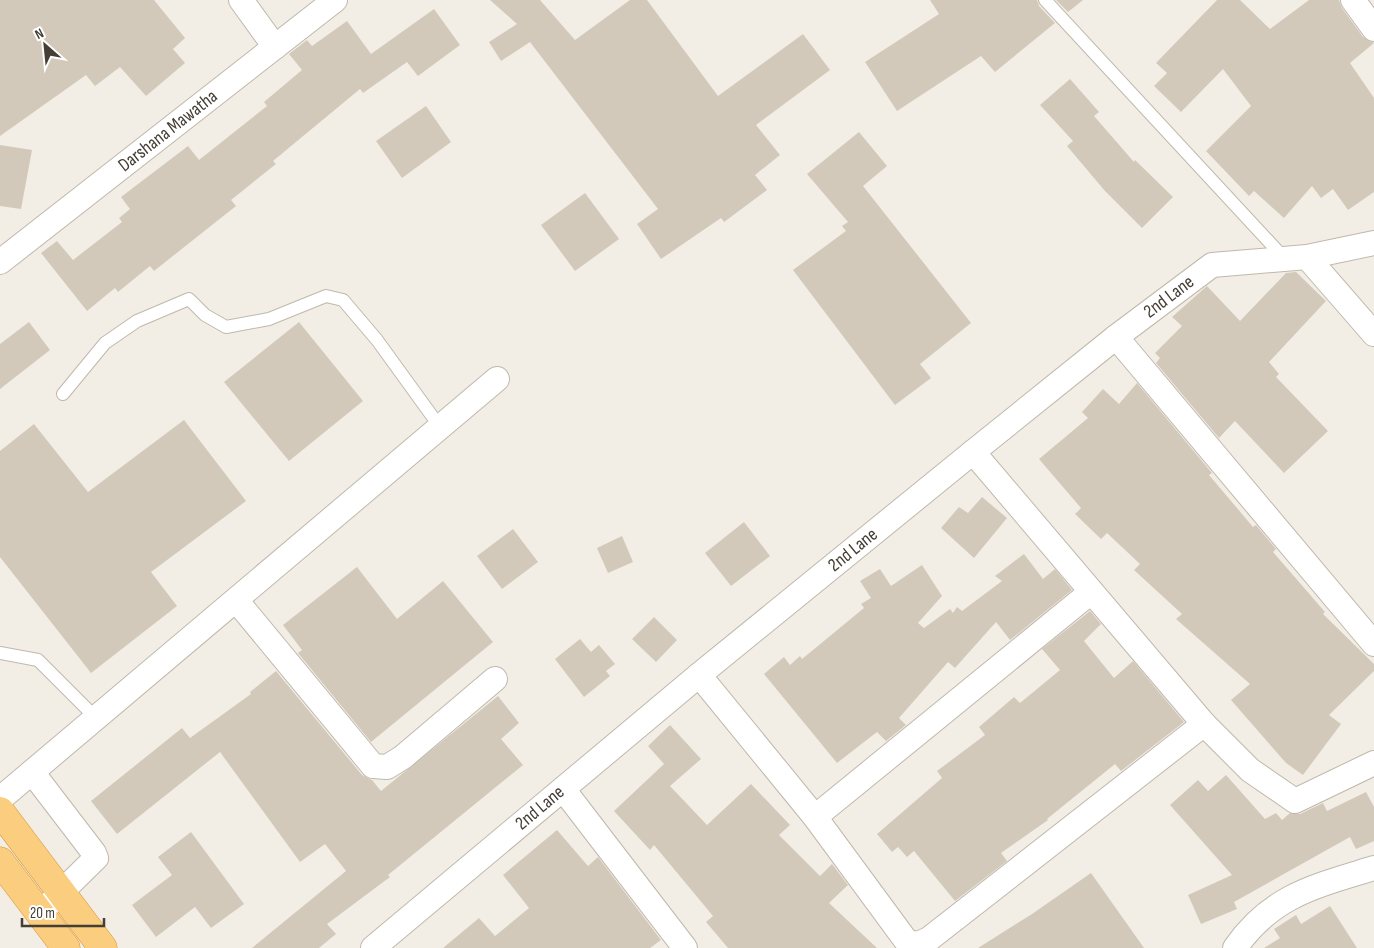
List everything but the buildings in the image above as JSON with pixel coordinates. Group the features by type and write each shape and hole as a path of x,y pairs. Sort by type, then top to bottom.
{"highway":[{"path":"0,811 103,948"},
{"path":"0,861 66,948"}],"street":[{"path":"241,0 275,47"},
{"name":"Darshana Mawatha","path":"0,262 335,0"},
{"path":"1353,0 1374,29"},
{"name":"2nd Lane","path":"373,948 699,675 1116,337 1212,264 1296,258 1374,243"},
{"path":"1296,258 1374,334"},
{"path":"1116,337 1374,644"},
{"path":"0,799 497,379"},
{"path":"973,452 1204,724 1250,770 1295,801 1373,766"},
{"path":"815,817 1091,592"},
{"path":"236,600 373,766 387,767 403,757 495,679"},
{"path":"699,675 815,817 907,942 918,944 929,939 1204,724"},
{"path":"32,772 96,858 62,894 40,913"},
{"path":"563,789 685,948"},
{"path":"1235,948 1252,926 1273,908 1298,892 1374,868"}],"lane":[{"path":"1045,0 1296,258"},
{"path":"63,394 106,343 137,321 189,299 205,315 226,327 270,319 326,296 343,300 377,340 440,427"},
{"path":"0,653 38,660 95,718"}]}
